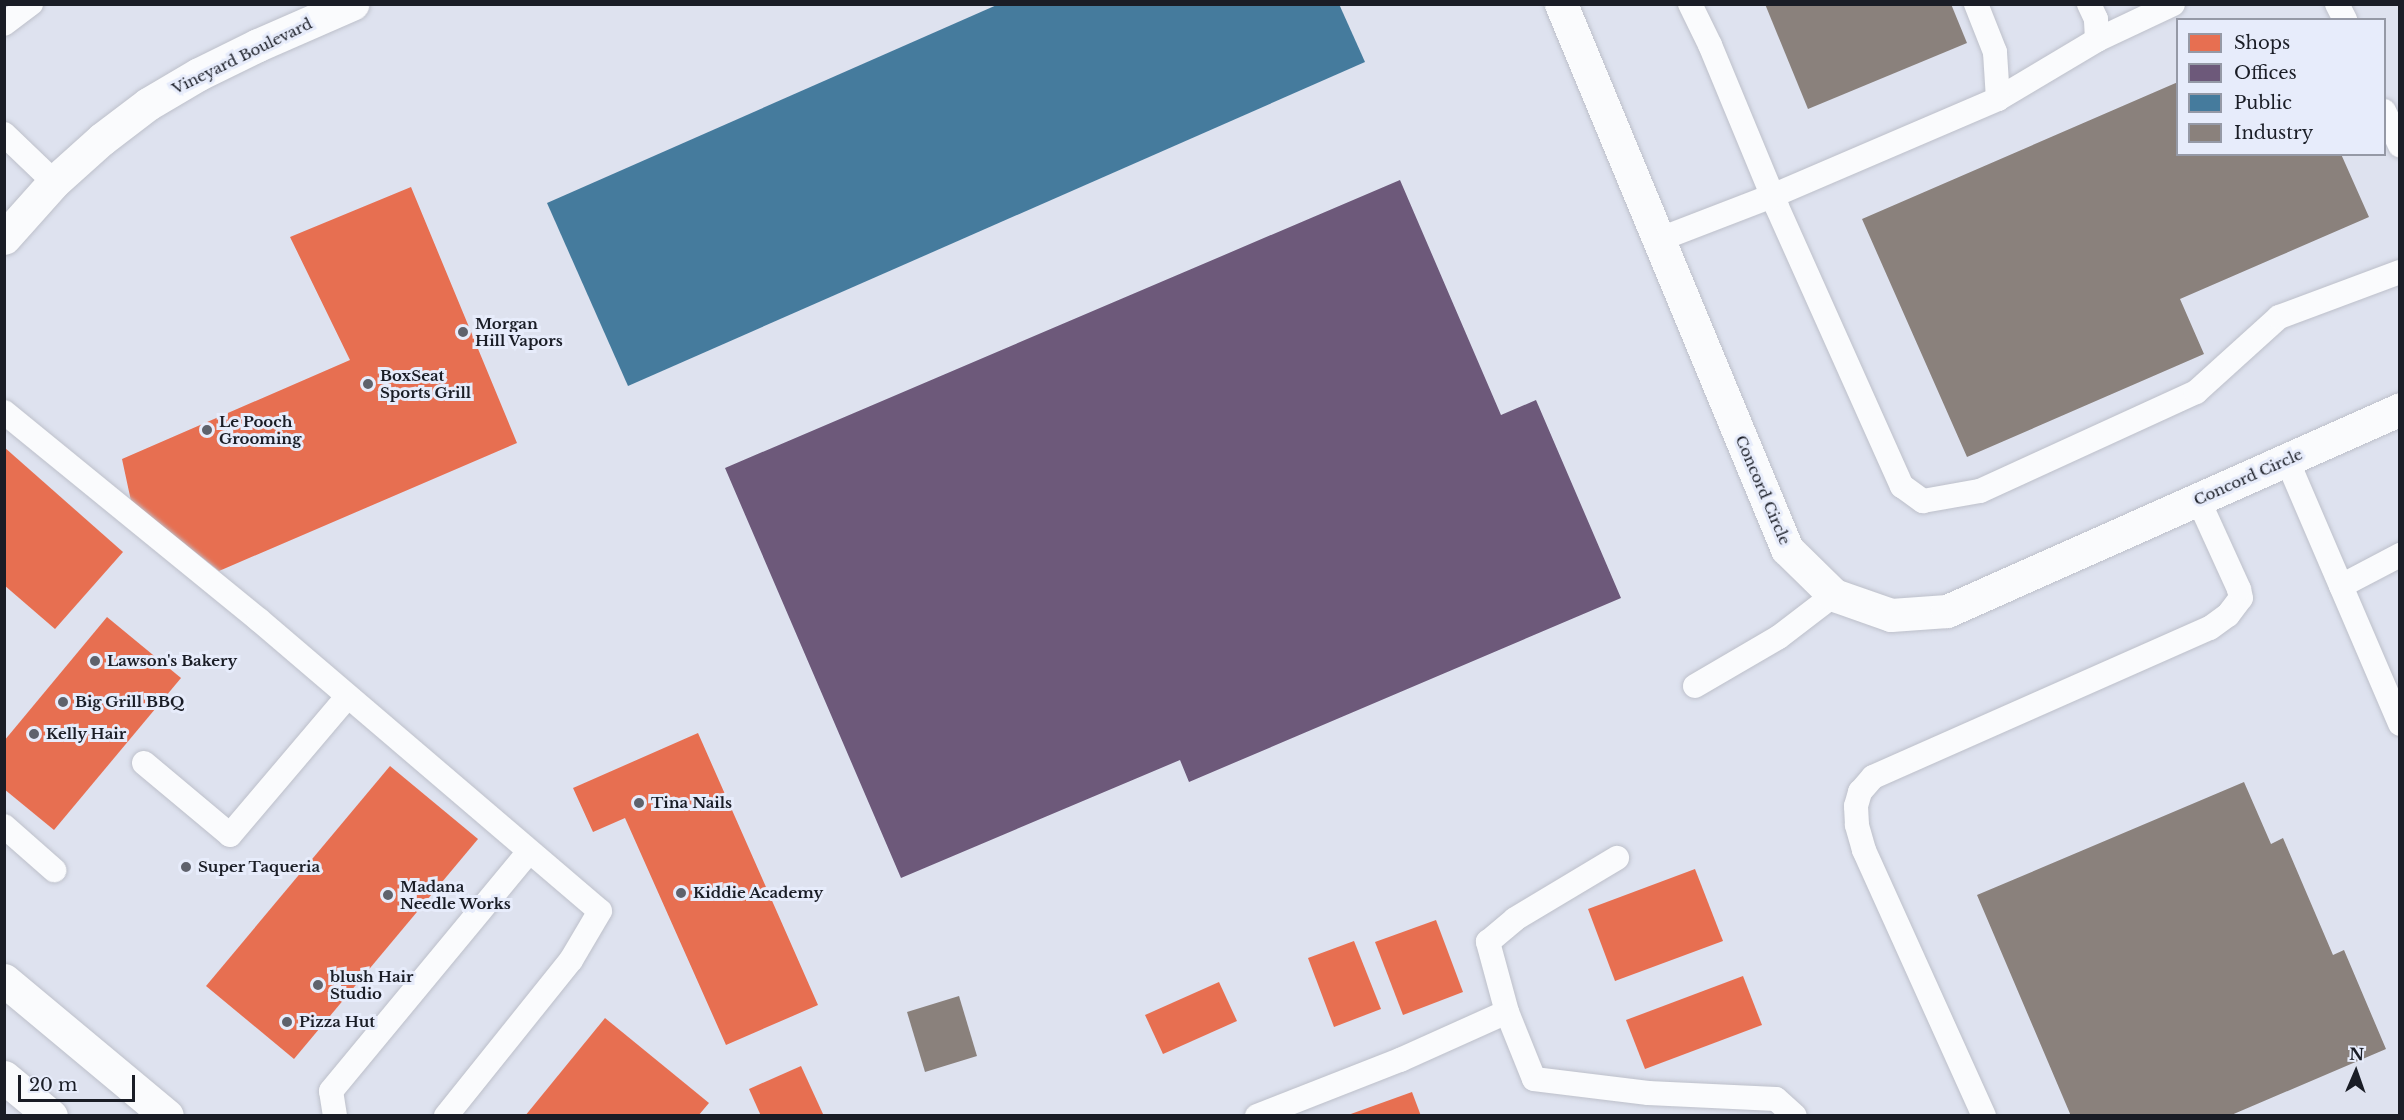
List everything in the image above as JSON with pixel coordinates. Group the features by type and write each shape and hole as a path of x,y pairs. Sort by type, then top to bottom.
{"street":[{"name":"Vineyard Boulevard","path":"4,238 54,182 102,139 148,104 199,74 258,45 352,4"},
{"name":"Concord Circle","path":"1560,4 1787,549 1834,595 1891,615 1947,612 2400,409"},
{"path":"4,980 167,1116"},
{"path":"4,1077 51,1116"}],"lane":[{"path":"4,24 32,4"},
{"path":"1690,4 1710,45 1772,196 1902,486 1923,501 1980,491 2196,392 2279,316 2400,272"},
{"path":"1976,4 1995,52 1998,99"},
{"path":"2089,4 2096,19 2097,40"},
{"path":"1658,240 1772,196 1998,99 2097,40 2173,4"},
{"path":"2337,4 2344,18"},
{"path":"2386,113 2400,146"},
{"path":"4,134 54,182"},
{"path":"4,412 348,696 600,911 571,960 446,1116"},
{"path":"2287,460 2400,724"},
{"path":"1984,1116 1864,850 1857,825 1856,806 1860,792 1873,777 2199,633 2228,615 2241,598 2239,589 2198,500"},
{"path":"2341,586 2400,555"},
{"path":"1695,686 1779,637 1834,595"},
{"path":"144,764 230,835 348,696"},
{"path":"4,826 54,870"},
{"path":"336,1116 331,1091 529,852"},
{"path":"1617,858 1515,919 1488,942 1507,1012 1534,1079 1648,1093 1776,1099 1795,1116"},
{"path":"1257,1116 1400,1060 1507,1012"}],"building: Shops":[{"path":"411,187 517,443 219,571 131,501 122,459 350,360 290,237"},
{"path":"4,447 123,552 55,629 4,585"},
{"path":"107,617 181,678 54,830 4,789 4,741"},
{"path":"698,733 818,1005 726,1045 625,818 593,832 573,788"},
{"path":"390,766 478,839 294,1059 206,986"},
{"path":"1695,869 1723,941 1615,981 1588,909"},
{"path":"1436,920 1463,992 1403,1015 1375,942"},
{"path":"1354,941 1381,1009 1334,1027 1308,958"},
{"path":"1743,976 1762,1025 1645,1069 1626,1020"},
{"path":"1219,982 1237,1021 1163,1054 1145,1015"},
{"path":"605,1018 709,1103 698,1116 525,1116"},
{"path":"801,1066 823,1114 761,1116 749,1089"},
{"path":"1412,1092 1421,1116 1348,1116 1348,1115"}],"building: Offices":[{"path":"1400,180 1501,415 1536,400 1621,598 1189,782 1180,760 901,878 725,468"}],"building: Public":[{"path":"999,4 1339,4 1365,62 628,386 547,203"}],"building: Industry":[{"path":"1765,4 1951,4 1967,43 1808,109"},
{"path":"2176,83 2176,156 2342,156 2369,217 2180,299 2204,354 1967,457 1862,219"},
{"path":"2244,782 2271,844 2283,838 2333,955 2344,950 2386,1049 2229,1116 2071,1116 1977,895"},
{"path":"959,996 977,1056 925,1072 907,1012"}],"place":[{"name":"Morgan Hill Vapors","path":"463,332"},
{"name":"BoxSeat Sports Grill","path":"368,384"},
{"name":"Le Pooch Grooming","path":"207,430"},
{"name":"Lawson's Bakery","path":"95,661"},
{"name":"Big Grill BBQ","path":"63,702"},
{"name":"Kelly Hair","path":"34,734"},
{"name":"Tina Nails","path":"639,803"},
{"name":"Super Taqueria","path":"186,867"},
{"name":"Kiddie Academy","path":"681,893"},
{"name":"Madana Needle Works","path":"388,895"},
{"name":"blush Hair Studio","path":"318,985"},
{"name":"Pizza Hut","path":"287,1022"}]}
